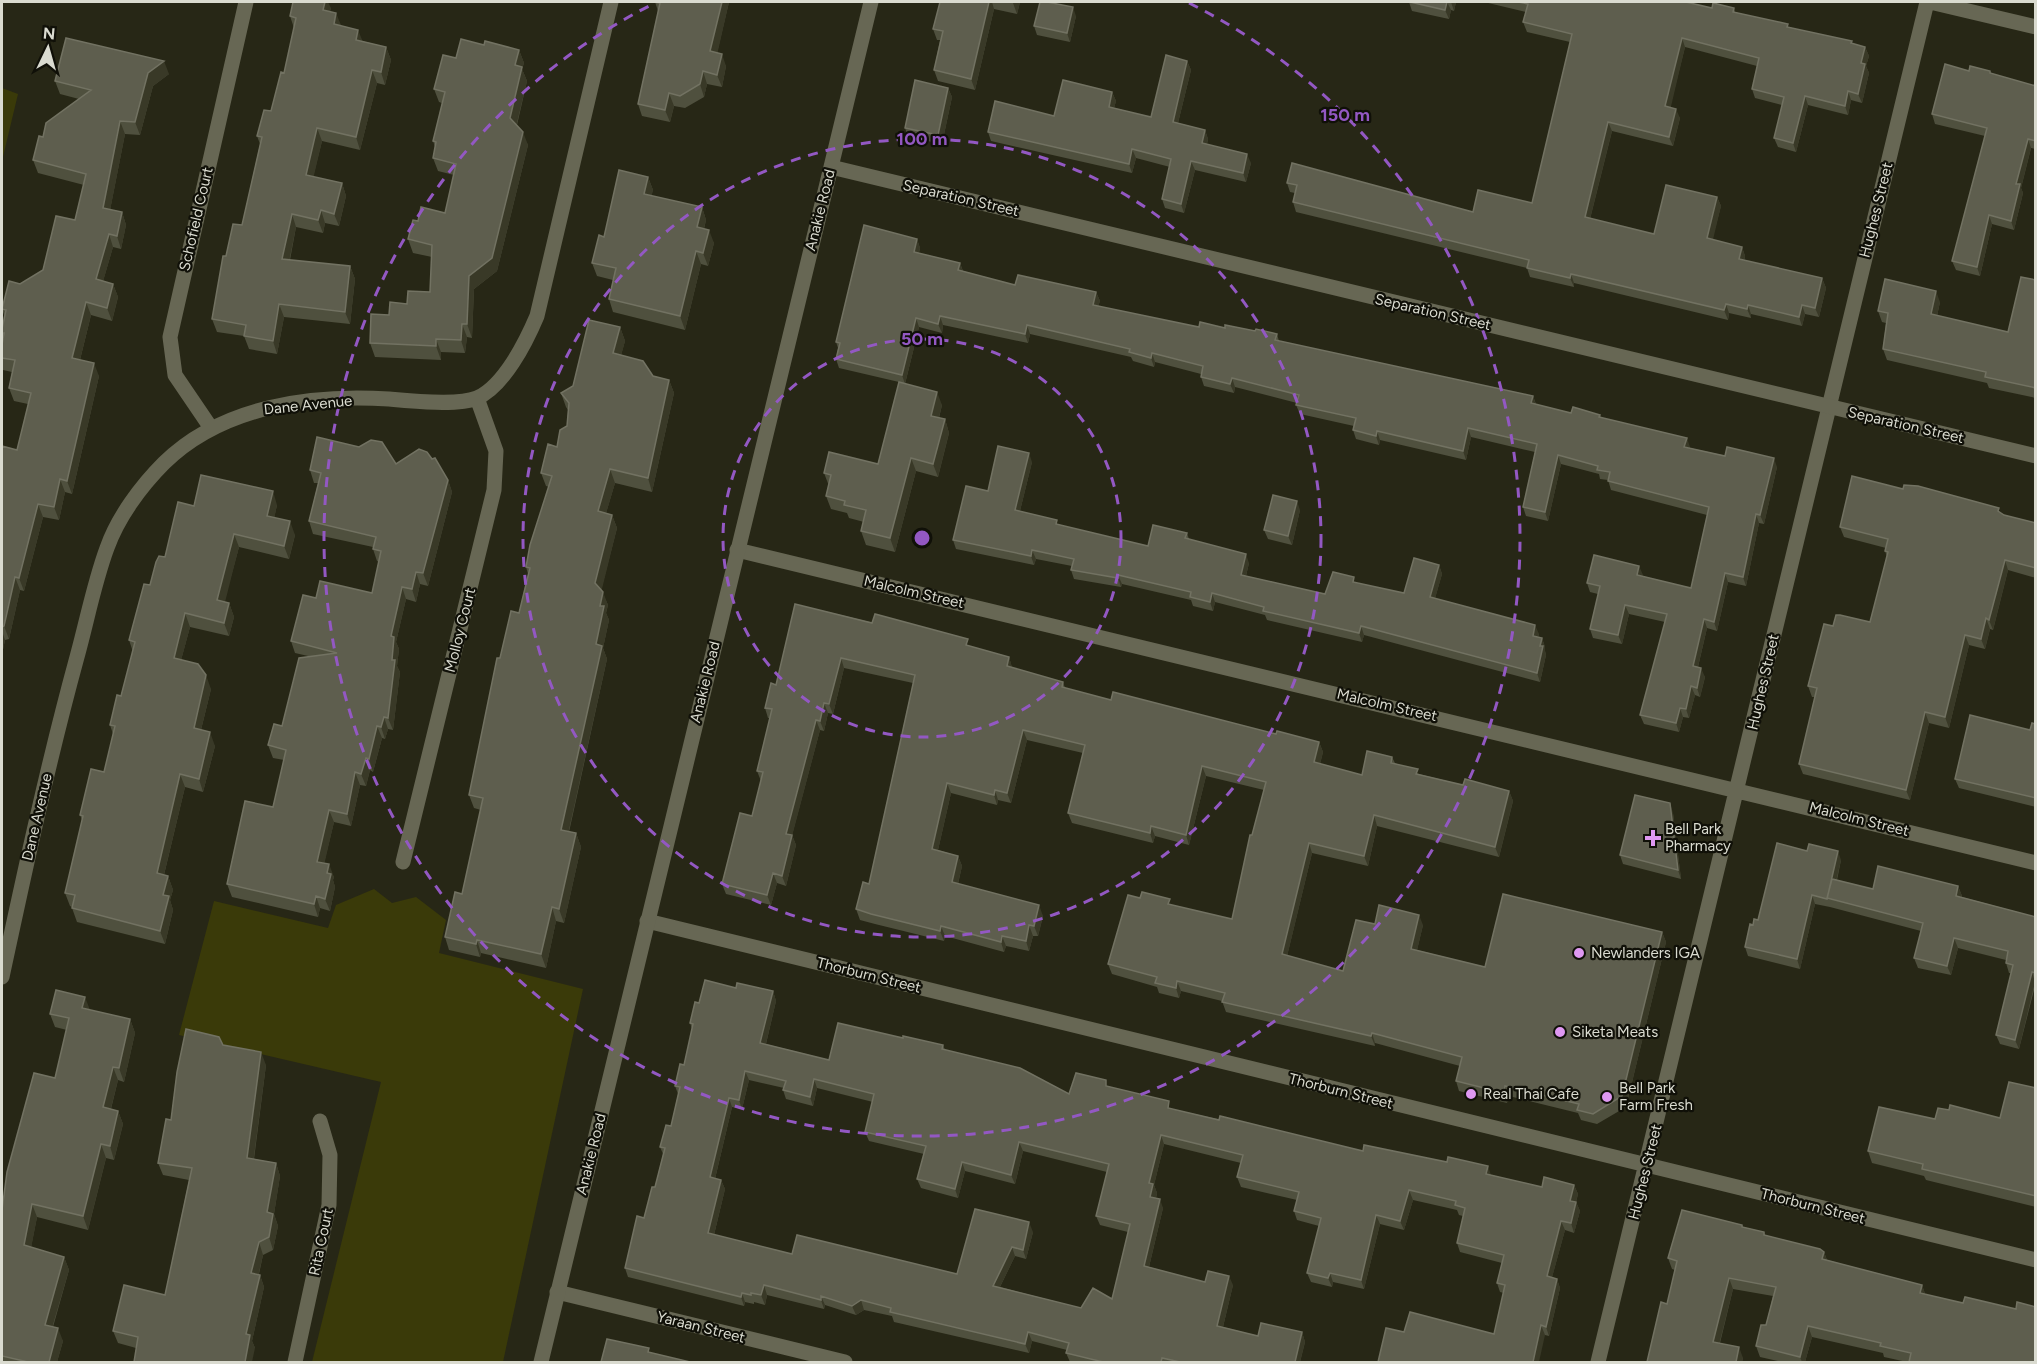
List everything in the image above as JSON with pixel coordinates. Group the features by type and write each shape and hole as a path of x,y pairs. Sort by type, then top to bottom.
{"street":[{"name":"Schofield Court","path":"211,428 175,375 170,337 246,2"},
{"path":"477,398 502,377 523,347 537,316 611,2"},
{"name":"Anakie Road","path":"541,1362 871,2"},
{"path":"1929,2 2036,27"},
{"name":"Hughes Street","path":"1598,1362 1828,406 1929,2"},
{"name":"Separation Street","path":"831,167 2036,456"},
{"name":"Dane Avenue","path":"2,977 42,789 107,547 128,508 163,465 187,442 211,428 254,411 302,402 372,398 436,402 477,398"},
{"name":"Molloy Court","path":"403,862 494,490 496,451 477,398"},
{"name":"Malcolm Street","path":"737,550 1737,789 2036,863"},
{"name":"Thorburn Street","path":"647,921 2036,1260"},
{"name":"Rita Court","path":"295,1362 329,1205 330,1155 320,1121"},
{"name":"Yaraan Street","path":"557,1292 845,1362"}],"shaded area":[{"path":"2,88 18,94 2,161"},
{"path":"374,889 392,903 416,897 446,920 439,953 583,989 503,1362 312,1362 381,1082 179,1035 214,901 328,928 336,905"}],"building":[{"path":"293,2 325,2 323,10 336,13 334,24 358,30 356,40 386,47 381,72 372,70 356,137 317,128 306,175 342,183 334,214 321,210 318,220 292,214 282,259 350,266 345,312 279,304 273,341 244,336 246,325 212,319 223,256 226,256 233,224 242,225 262,137 257,136 264,110 271,111 281,72 284,73 296,18 290,16"},
{"path":"655,2 722,2 710,51 722,54 717,75 703,71 700,84 680,96 669,93 665,110 638,104 660,3"},
{"path":"940,2 989,2 971,79 934,70 943,31 933,29"},
{"path":"1040,2 1073,7 1067,33 1034,26"},
{"path":"1410,2 1447,2 1445,10"},
{"path":"1518,2 1686,2 1712,8 1713,3 1734,8 1733,12 1788,24 1787,27 1852,41 1851,43 1865,47 1861,63 1865,64 1858,94 1848,91 1845,106 1805,96 1793,143 1774,138 1784,97 1752,89 1759,58 1682,38 1665,106 1676,109 1669,137 1608,122 1585,217 1654,234 1666,185 1717,197 1707,238 1742,247 1739,259 1822,278 1815,308 1802,305 1799,317 1748,305 1747,309 1726,304 1724,310 1571,274 1570,278 1527,268 1529,260 1293,202 1297,185 1287,183 1292,163 1473,212 1478,190 1532,203 1572,34 1523,22 1528,4"},
{"path":"66,38 164,61 148,73 135,122 120,121 103,208 122,212 117,236 109,234 96,279 113,284 107,308 86,302 72,358 94,363 67,481 60,479 54,507 38,504 19,578 15,577 2,627 2,446 17,450 31,393 9,388 15,360 2,358 4,333 2,329 6,310 2,309 9,281 20,284 43,270 56,216 75,220 86,174 33,160 39,136 43,137 46,123 91,90 55,81"},
{"path":"461,39 484,45 485,41 519,50 515,65 522,67 510,118 523,132 492,258 469,276 467,324 462,324 461,340 436,339 436,346 370,343 371,314 389,315 390,302 407,304 408,291 430,292 432,245 408,239 413,220 418,221 421,207 445,213 456,164 433,158 436,142 433,141 445,92 434,89 443,55 456,58"},
{"path":"1166,55 1187,61 1173,122 1205,130 1202,143 1247,154 1243,173 1191,161 1181,204 1162,199 1171,159 1132,149 1129,164 988,132 995,101 1054,116 1063,80 1112,92 1109,107 1151,117"},
{"path":"1945,64 1969,71 1970,66 2036,86 2036,141 2028,139 2016,184 2020,184 2011,221 1989,215 1977,267 1952,261 1987,128 1932,114"},
{"path":"915,80 948,88 938,135 905,128"},
{"path":"619,170 648,177 644,194 702,207 697,227 709,230 703,253 696,251 680,316 609,299 616,268 592,263 599,235 604,237"},
{"path":"864,225 917,239 914,252 960,263 958,270 1015,285 1018,275 1096,292 1093,305 1199,327 1200,322 1225,328 1225,325 1255,331 1256,329 1277,334 1275,340 1533,396 1531,403 1571,413 1573,407 1600,415 1599,417 1687,438 1684,447 1725,456 1727,447 1774,458 1760,515 1756,514 1743,577 1725,573 1714,622 1704,619 1693,666 1701,668 1697,688 1691,686 1686,709 1680,708 1676,723 1640,715 1667,614 1625,605 1618,635 1590,629 1600,586 1587,583 1594,555 1639,566 1637,575 1691,588 1709,507 1608,481 1610,472 1597,470 1598,466 1558,455 1545,512 1523,507 1537,444 1468,428 1463,451 1377,431 1376,436 1353,430 1356,418 1296,405 1299,395 1232,378 1230,384 1201,377 1203,366 1152,353 1151,358 1129,352 1130,349 1027,325 1025,334 940,316 938,324 916,318 902,375 836,359 840,343 836,342"},
{"path":"2021,277 2036,280 2036,388 1985,377 1986,372 1883,349 1888,313 1878,311 1885,279 1936,291 1931,314 2008,332"},
{"path":"589,320 620,327 613,353 643,361 653,376 669,380 648,478 610,469 598,511 612,515 595,583 603,592 600,606 604,606 596,644 602,646 561,830 576,833 559,909 552,907 541,954 477,940 476,944 445,937 455,892 462,894 483,798 469,795 497,658 500,658 511,611 519,613 530,568 526,567 530,545 552,476 541,473 548,444 557,447 560,430 567,426 569,403 561,393 573,386"},
{"path":"899,382 937,392 931,416 945,419 933,464 911,458 890,538 861,531 866,510 844,505 845,501 826,496 831,475 824,473 829,452 878,464"},
{"path":"317,437 359,447 371,440 382,442 396,464 419,449 427,452 432,459 435,458 448,480 423,573 416,572 412,589 402,587 391,636 394,637 392,660 395,660 388,718 384,717 381,727 377,726 369,759 366,758 361,774 355,772 347,814 329,810 317,862 329,864 327,873 331,874 325,899 316,896 314,904 227,884 245,801 273,807 286,750 268,745 274,724 282,726 299,658 337,653 291,641 303,595 316,598 320,581 372,593 381,551 373,549 376,537 309,521 321,473 310,470"},
{"path":"998,446 1029,453 1015,510 1057,520 1056,524 1148,546 1153,525 1187,533 1185,538 1246,554 1241,575 1325,594 1333,572 1354,577 1353,582 1404,593 1414,558 1439,565 1430,597 1535,625 1533,636 1542,638 1540,646 1543,646 1537,673 1361,626 1359,633 1263,611 1264,607 1212,593 1210,602 1190,597 1191,592 1118,575 1118,578 1071,570 1074,559 1032,550 1031,556 953,540 966,486 988,491"},
{"path":"201,475 273,491 267,516 290,521 284,546 234,534 217,600 229,603 224,623 185,613 174,658 198,664 206,675 194,728 210,732 199,779 180,774 157,873 168,876 163,895 169,896 160,931 72,908 75,895 65,893 83,816 80,815 91,769 104,772 115,726 110,725 117,695 121,696 135,642 129,640 144,584 150,585 159,556 165,557 178,502 194,506"},
{"path":"1852,476 1903,489 1904,485 1918,486 1999,508 1998,511 2004,515 2036,523 2036,568 2005,560 1989,620 1986,618 1981,639 1965,635 1945,717 1925,712 1906,790 1799,764 1817,688 1808,686 1824,624 1833,626 1836,615 1870,622 1888,552 1885,551 1888,539 1840,527"},
{"path":"1273,495 1297,501 1288,536 1264,530"},
{"path":"795,604 872,623 875,614 968,639 966,645 1009,657 1007,666 1063,682 1062,687 1111,700 1113,692 1276,734 1277,731 1319,742 1314,762 1362,775 1367,751 1392,757 1391,763 1418,769 1416,774 1463,785 1465,779 1509,791 1495,847 1374,815 1364,856 1309,843 1282,954 1343,971 1356,920 1375,924 1379,905 1419,915 1411,949 1485,967 1503,894 1662,932 1622,1096 1593,1114 1577,1110 1579,1104 1505,1086 1504,1093 1456,1081 1462,1057 1372,1033 1371,1036 1222,1002 1225,993 1177,981 1176,988 1155,983 1157,977 1108,964 1128,895 1140,898 1142,892 1170,899 1168,904 1232,919 1250,835 1252,835 1266,782 1202,766 1186,835 1151,826 1150,833 1068,813 1085,745 1023,730 1007,793 995,790 994,795 947,783 932,849 958,856 952,882 1039,905 1034,926 1029,925 1026,941 1002,936 1001,942 941,926 940,931 856,909 863,882 869,884 915,675 841,658 829,704 824,703 820,721 816,720 786,834 792,835 782,876 773,873 767,895 722,884 740,813 752,816 763,772 757,771 772,709 765,708 771,683 776,685"},
{"path":"1970,715 2030,730 2032,723 2036,724 2036,798 1955,779"},
{"name":"Bell Park Pharmacy","path":"1635,795 1670,803 1678,870 1620,855"},
{"path":"1777,843 1807,851 1809,844 1838,851 1827,899 1812,895 1797,959 1745,947 1750,924 1753,925 1754,919 1758,920"},
{"path":"1878,866 1958,886 1956,896 2036,917 2036,973 2032,972 2015,1040 1996,1035 2013,965 2006,963 2008,951 1954,938 1947,966 1914,958 1923,923 1827,898 1832,879 1873,889"},
{"path":"705,980 736,988 737,983 773,991 760,1043 829,1060 838,1023 943,1045 942,1049 1020,1068 1069,1094 1076,1073 1106,1080 1106,1086 1169,1101 1168,1108 1219,1120 1220,1116 1363,1151 1364,1145 1447,1162 1448,1157 1488,1166 1486,1174 1542,1187 1544,1177 1574,1185 1570,1201 1576,1202 1571,1223 1561,1221 1547,1276 1557,1279 1546,1327 1541,1325 1533,1362 1378,1362 1386,1328 1404,1332 1410,1312 1494,1334 1505,1285 1497,1283 1504,1255 1457,1243 1465,1208 1455,1205 1456,1201 1409,1190 1400,1221 1376,1215 1361,1280 1330,1273 1328,1278 1307,1273 1321,1218 1294,1211 1299,1192 1237,1177 1243,1155 1161,1135 1149,1183 1153,1184 1150,1197 1160,1199 1144,1266 1205,1282 1208,1271 1229,1276 1217,1326 1258,1336 1261,1323 1302,1332 1295,1362 1180,1362 1162,1358 1161,1362 1103,1362 1066,1353 1069,1343 1028,1332 1025,1344 890,1312 891,1308 861,1300 852,1306 821,1296 821,1300 764,1285 761,1295 742,1293 741,1297 625,1268 637,1216 644,1218 652,1187 655,1187 665,1148 660,1147 666,1125 671,1126 680,1087 675,1086 680,1064 684,1065 693,1024 690,1023 695,1002 699,1003","holes":["745,1071 786,1081 783,1090 810,1097 814,1079 874,1094 865,1132 926,1146 917,1179 955,1189 962,1162 1011,1175 1019,1142 1109,1164 1096,1216 1130,1224 1112,1299 1093,1288 1081,1308 993,1286 1012,1247 1023,1250 1029,1222 975,1209 957,1274 797,1235 792,1254 708,1233 721,1180 710,1177 729,1098 739,1100"]},
{"path":"56,990 85,997 82,1008 130,1019 119,1068 113,1067 103,1107 118,1111 110,1146 101,1144 83,1216 32,1204 24,1245 64,1257 45,1325 58,1328 49,1362 28,1362 2,1356 2,1210 7,1172 34,1073 55,1078 69,1018 50,1014"},
{"path":"186,1029 219,1037 223,1045 261,1052 247,1158 276,1163 267,1212 273,1214 269,1237 259,1242 251,1273 260,1275 246,1334 250,1335 245,1362 134,1362 138,1337 113,1331 124,1285 165,1295 192,1168 158,1163 166,1119 171,1120 177,1072"},
{"path":"2009,1082 2036,1088 2036,1196 1922,1169 1923,1164 1868,1151 1879,1107 1935,1119 1938,1108 1949,1110 1950,1105 2000,1118"},
{"path":"1682,1210 1742,1225 1742,1227 1764,1232 1764,1235 1820,1249 1824,1252 1822,1259 1922,1285 1920,1293 1963,1303 1965,1297 2016,1309 2017,1302 2036,1307 2036,1362 1909,1362 1911,1353 1880,1346 1881,1343 1808,1326 1800,1357 1756,1346 1761,1325 1766,1325 1776,1287 1729,1278 1713,1342 1739,1347 1736,1362 1647,1362 1661,1302 1667,1304 1677,1261 1668,1258"},
{"path":"607,1339 649,1348 648,1352 690,1362 601,1362"}],"place":[{"name":"Bell Park Pharmacy","path":"1653,838"},
{"name":"Newlanders IGA","path":"1579,953"},
{"name":"Siketa Meats","path":"1560,1032"},
{"name":"Real Thai Cafe","path":"1471,1094"},
{"name":"Bell Park Farm Fresh","path":"1607,1097"}]}
